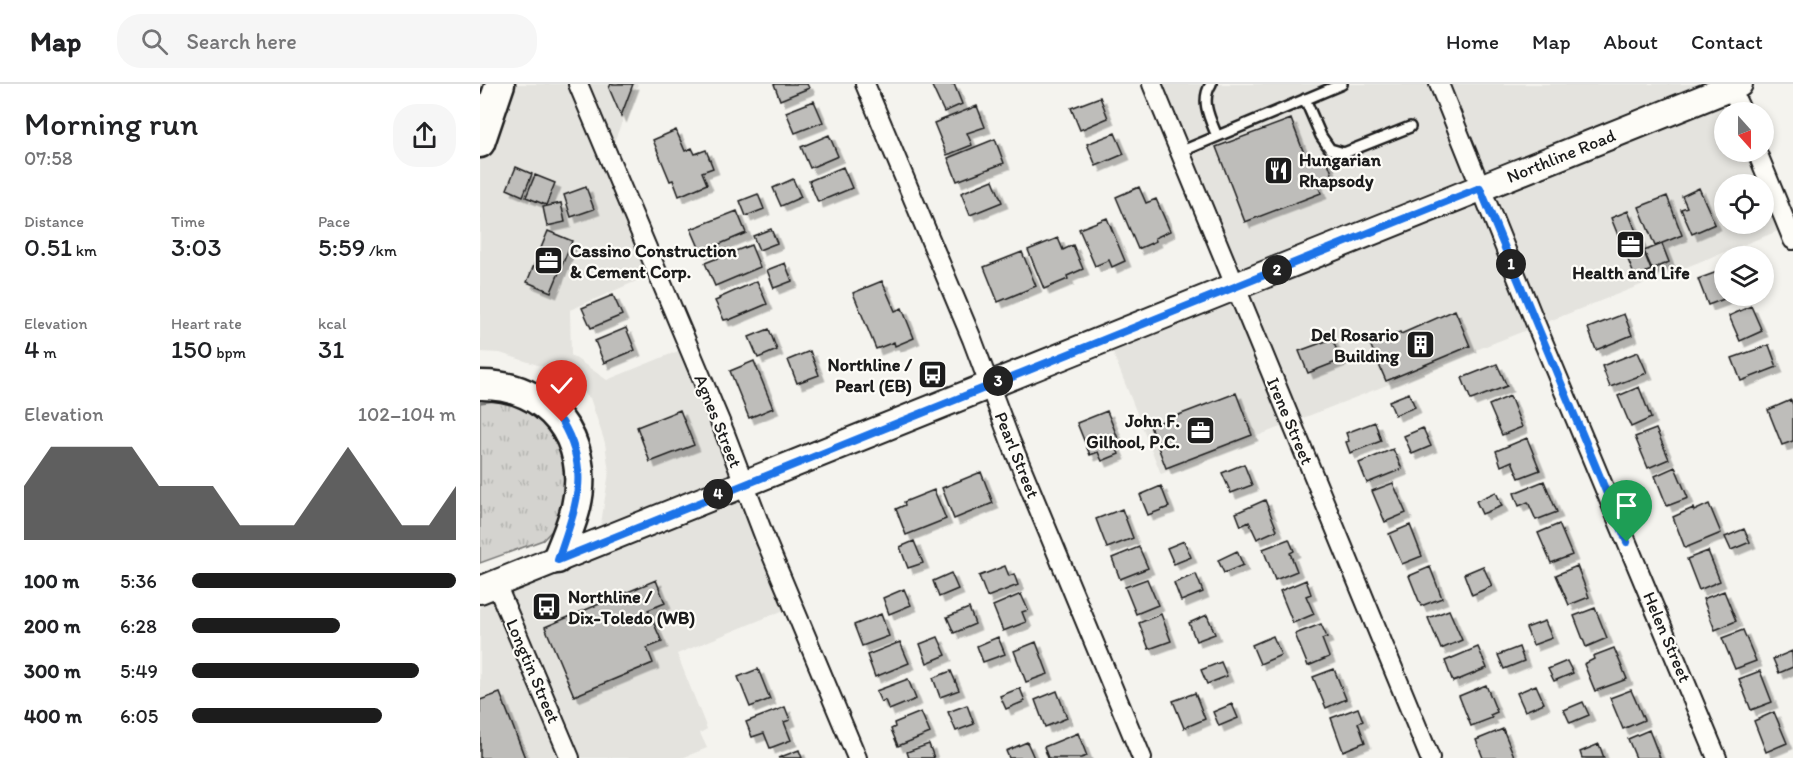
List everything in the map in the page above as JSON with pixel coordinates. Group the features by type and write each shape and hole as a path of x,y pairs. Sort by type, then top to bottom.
{"main road":[{"path":"480,143 500,84"},
{"name":"Northline Road","path":"488,587 1733,85"},
{"path":"480,385 504,386 539,401 562,422 570,437 576,451 578,496 558,560"}],"street":[{"name":"Agnes Street","path":"578,84 857,758"},
{"name":"Pearl Street","path":"865,84 1142,758"},
{"name":"Irene Street","path":"1152,84 1430,758"},
{"name":"Helen Street","path":"1438,84 1717,758"},
{"path":"1733,85 1739,102"},
{"path":"1761,162 1792,238"},
{"name":"Longtin Street","path":"488,587 570,758"}],"lane":[{"path":"1211,84 1206,91 1205,105 1217,136"},
{"path":"1180,152 1342,84"},
{"path":"1305,99 1321,136 1330,149 1344,153 1410,128"}],"shaded area":[{"path":"480,84 638,84 608,156 657,272 570,310 571,355 607,380 688,347 794,606 677,654 707,729 700,733 707,748 682,758 480,758 480,590 598,543 609,472 605,443 590,398 547,368 500,353 480,352"},
{"path":"1152,84 1739,84 1741,102 1714,102 1714,162 1761,162 1766,174 1714,174 1714,234 1770,234 1740,246 1714,246 1714,256 1161,474 1107,338 1235,286"},
{"path":"1774,193 1788,227 1774,233"}],"green space":[{"path":"503,400 545,414 568,456 561,521 543,540 480,563 480,403"}],"building":[{"path":"611,84 633,84 621,116 609,88"},
{"path":"774,84 807,84 809,88 780,100"},
{"path":"931,84 954,84 962,104 944,112"},
{"path":"1100,97 1108,118 1080,130 1071,108"},
{"path":"814,101 823,122 795,133 786,112"},
{"path":"977,106 985,127 967,133 972,145 947,155 934,123"},
{"name":"Hungarian Rhapsody","path":"1291,119 1308,164 1326,157 1333,176 1317,183 1321,193 1245,222 1216,147"},
{"path":"676,130 685,151 692,148 695,154 706,150 713,168 702,172 707,184 679,196 673,180 670,181 653,140"},
{"path":"1115,133 1124,154 1096,166 1087,144"},
{"path":"829,135 838,156 810,168 801,147"},
{"path":"995,139 1004,163 957,181 948,158"},
{"path":"516,167 532,174 523,196 507,189"},
{"path":"843,167 852,188 818,202 809,181"},
{"path":"535,175 555,183 546,205 526,197"},
{"path":"793,179 801,197 781,206 773,188"},
{"path":"993,180 1002,202 970,215 961,193"},
{"path":"586,187 594,209 571,217 564,195"},
{"path":"1139,187 1146,203 1156,199 1170,231 1155,238 1156,241 1138,249 1116,197"},
{"path":"1699,188 1714,224 1692,234 1681,209 1687,207 1682,196"},
{"path":"758,194 764,209 746,216 740,201"},
{"path":"1667,196 1682,235 1655,246 1639,207"},
{"path":"561,203 565,222 547,226 543,207"},
{"path":"737,211 746,233 701,252 691,229"},
{"name":"Health and Life","path":"1628,211 1651,270 1635,277 1611,218"},
{"path":"1107,218 1125,261 1112,267 1109,260 1095,266 1079,229"},
{"path":"771,229 777,243 759,250 753,236"},
{"name":"Cassino Construction & Cement Corp.","path":"548,231 572,241 551,292 527,282"},
{"path":"1058,238 1063,250 1073,245 1083,269 1067,276 1068,279 1044,289 1028,250"},
{"path":"1662,244 1669,262 1652,269 1644,251"},
{"path":"751,245 760,267 715,286 705,263"},
{"path":"1022,252 1036,286 998,302 984,267"},
{"path":"785,263 792,281 774,288 767,270"},
{"path":"1714,273 1714,303 1708,305 1698,279"},
{"path":"757,281 767,304 724,320 715,301"},
{"path":"882,281 895,311 902,308 914,338 895,346 894,342 876,349 853,293"},
{"path":"613,295 622,315 591,328 582,308"},
{"path":"1751,306 1762,331 1740,341 1729,316"},
{"name":"Del Rosario Building","path":"1455,310 1470,346 1386,381 1370,344 1400,332 1401,334"},
{"path":"1624,314 1632,335 1596,350 1588,328"},
{"path":"626,328 635,350 604,363 595,341"},
{"path":"769,329 777,350 758,358 749,337"},
{"path":"1332,339 1341,360 1308,373 1299,351"},
{"path":"1769,345 1777,367 1741,381 1732,358"},
{"path":"810,351 819,375 797,383 788,360"},
{"path":"1638,352 1647,373 1610,387 1602,366"},
{"path":"754,361 773,408 749,418 730,371"},
{"path":"1497,364 1507,386 1471,400 1462,378"},
{"path":"1639,387 1651,418 1631,427 1618,396"},
{"name":"John F. Gilhool, P.C.","path":"1236,393 1252,435 1166,468 1150,426"},
{"path":"1409,393 1415,407 1395,415 1389,401"},
{"path":"1510,396 1522,427 1502,435 1489,405"},
{"path":"1791,400 1793,441 1782,445 1768,410"},
{"path":"680,410 694,445 650,462 637,427"},
{"path":"1107,411 1119,441 1114,442 1119,454 1102,461 1098,452 1090,455 1077,423"},
{"path":"1375,422 1381,441 1350,453 1346,433"},
{"path":"1423,428 1431,446 1412,454 1404,436"},
{"path":"1656,429 1669,459 1648,468 1635,437"},
{"path":"1527,438 1540,470 1519,478 1512,461 1501,466 1496,451"},
{"path":"1393,449 1402,469 1367,483 1359,463"},
{"path":"1244,464 1252,485 1231,493 1222,473"},
{"path":"1675,467 1688,498 1667,506 1655,476"},
{"path":"981,472 993,503 954,519 942,488"},
{"path":"1544,481 1557,512 1536,520 1528,502 1519,506 1514,493"},
{"path":"1393,483 1406,513 1385,522 1372,491"},
{"path":"1161,486 1169,507 1148,515 1140,495"},
{"path":"934,490 946,519 906,535 896,509 905,505 904,502"},
{"path":"1496,492 1502,506 1482,514 1476,501"},
{"path":"1265,500 1277,530 1257,539 1249,522 1241,526 1236,513"},
{"path":"1709,504 1721,533 1685,548 1673,517"},
{"path":"1122,509 1133,538 1107,548 1096,519"},
{"path":"1559,524 1572,555 1551,563 1538,533"},
{"path":"1410,525 1422,556 1402,564 1389,534"},
{"path":"1744,529 1750,542 1731,550 1725,537"},
{"path":"1289,539 1294,551 1290,553 1297,571 1275,580 1263,549"},
{"path":"914,541 923,563 908,568 900,547"},
{"path":"1184,541 1191,557 1174,564 1167,548"},
{"path":"1139,547 1148,568 1120,579 1112,558"},
{"path":"1237,551 1243,565 1224,573 1218,560"},
{"path":"1708,551 1720,581 1699,590 1687,559"},
{"path":"1005,566 1009,576 1014,574 1018,585 987,597 979,576"},
{"path":"1483,566 1492,586 1472,595 1464,574"},
{"path":"1577,566 1589,597 1569,605 1556,575"},
{"path":"1430,567 1442,598 1421,606 1409,576"},
{"path":"951,573 958,589 939,597 933,581"},
{"path":"1196,574 1203,592 1181,601 1174,583"},
{"path":"1147,579 1158,605 1136,614 1125,587"},
{"path":"656,580 665,603 648,610 662,642 647,648 653,663 574,696 545,627"},
{"path":"1306,580 1311,594 1306,596 1314,614 1293,623 1280,591"},
{"path":"904,589 911,605 889,614 883,598"},
{"path":"1724,591 1736,621 1715,630 1703,599"},
{"path":"1021,594 1028,610 1022,612 1026,622 1003,631 993,606"},
{"path":"969,608 975,624 954,633 947,617"},
{"path":"1595,608 1607,638 1586,647 1574,616"},
{"path":"1449,610 1462,640 1441,649 1428,618"},
{"path":"881,614 889,636 862,646 854,625"},
{"path":"1161,614 1171,641 1149,649 1139,623"},
{"path":"1207,615 1215,634 1196,641 1189,623"},
{"path":"1545,621 1552,638 1533,645 1526,628"},
{"path":"1321,624 1327,637 1322,639 1329,657 1308,666 1295,634"},
{"path":"1743,630 1756,661 1735,669 1722,638"},
{"path":"1273,636 1281,655 1260,664 1252,645"},
{"path":"938,637 946,655 927,663 920,644"},
{"path":"998,637 1005,654 983,662 977,646"},
{"path":"900,642 909,663 875,677 867,655"},
{"path":"1036,642 1048,674 1026,682 1014,651"},
{"path":"1478,647 1487,668 1453,682 1445,661"},
{"path":"1519,647 1524,661 1504,669 1498,655"},
{"path":"1614,648 1627,679 1595,691 1584,664 1594,659 1593,656"},
{"path":"1792,651 1793,667 1779,673 1773,659"},
{"path":"1567,661 1573,673 1554,681 1548,669"},
{"path":"1221,662 1227,676 1207,684 1201,670"},
{"path":"758,669 770,699 750,707 738,677"},
{"path":"1334,669 1346,699 1326,708 1313,677"},
{"path":"951,671 959,690 940,697 933,678"},
{"path":"1760,671 1772,702 1751,710 1739,679"},
{"path":"908,679 916,699 889,710 885,700 881,702 876,691"},
{"path":"1486,685 1497,712 1490,715 1492,718 1471,726 1459,696"},
{"path":"1536,685 1544,703 1525,711 1517,693"},
{"path":"1020,688 1025,701 1006,709 1000,696"},
{"path":"1631,690 1644,720 1623,729 1610,698"},
{"path":"1057,691 1067,718 1045,727 1035,700"},
{"path":"500,693 525,758 480,758 480,700"},
{"path":"1195,693 1205,719 1184,728 1173,701"},
{"path":"1583,702 1589,715 1570,723 1564,710"},
{"path":"1232,704 1238,718 1219,726 1213,712"},
{"path":"967,705 974,724 956,731 948,712"},
{"path":"785,707 790,720 784,722 791,740 770,748 764,733 752,737 746,722"},
{"path":"1358,708 1363,721 1358,723 1365,742 1343,751 1331,718"},
{"path":"921,712 930,733 898,746 891,729 895,727 894,723"},
{"path":"1774,712 1787,743 1766,752 1754,721"},
{"path":"1503,729 1514,756 1483,758 1476,740"},
{"path":"1649,730 1660,758 1636,758 1628,739"},
{"path":"1078,733 1087,756 1048,758 1044,747"},
{"path":"1027,742 1034,758 1009,758 1006,751"},
{"path":"929,744 934,758 909,758 907,752"},
{"path":"1599,744 1604,758 1582,758 1580,752"},
{"path":"799,750 802,758 778,758"}],"place":[{"name":"Hungarian Rhapsody","path":"1278,170"},
{"name":"Health and Life","path":"1631,244"},
{"name":"Cassino Construction & Cement Corp.","path":"549,261"},
{"name":"Del Rosario Building","path":"1420,345"},
{"name":"Northline / Pearl (EB)","path":"933,375"},
{"name":"John F. Gilhool, P.C.","path":"1201,431"},
{"name":"Northline / Dix-Toledo (WB)","path":"547,607"}],"route":[{"path":"562,422 576,451 578,484 576,507 558,560 744,483 1480,188 1627,542"}]}
